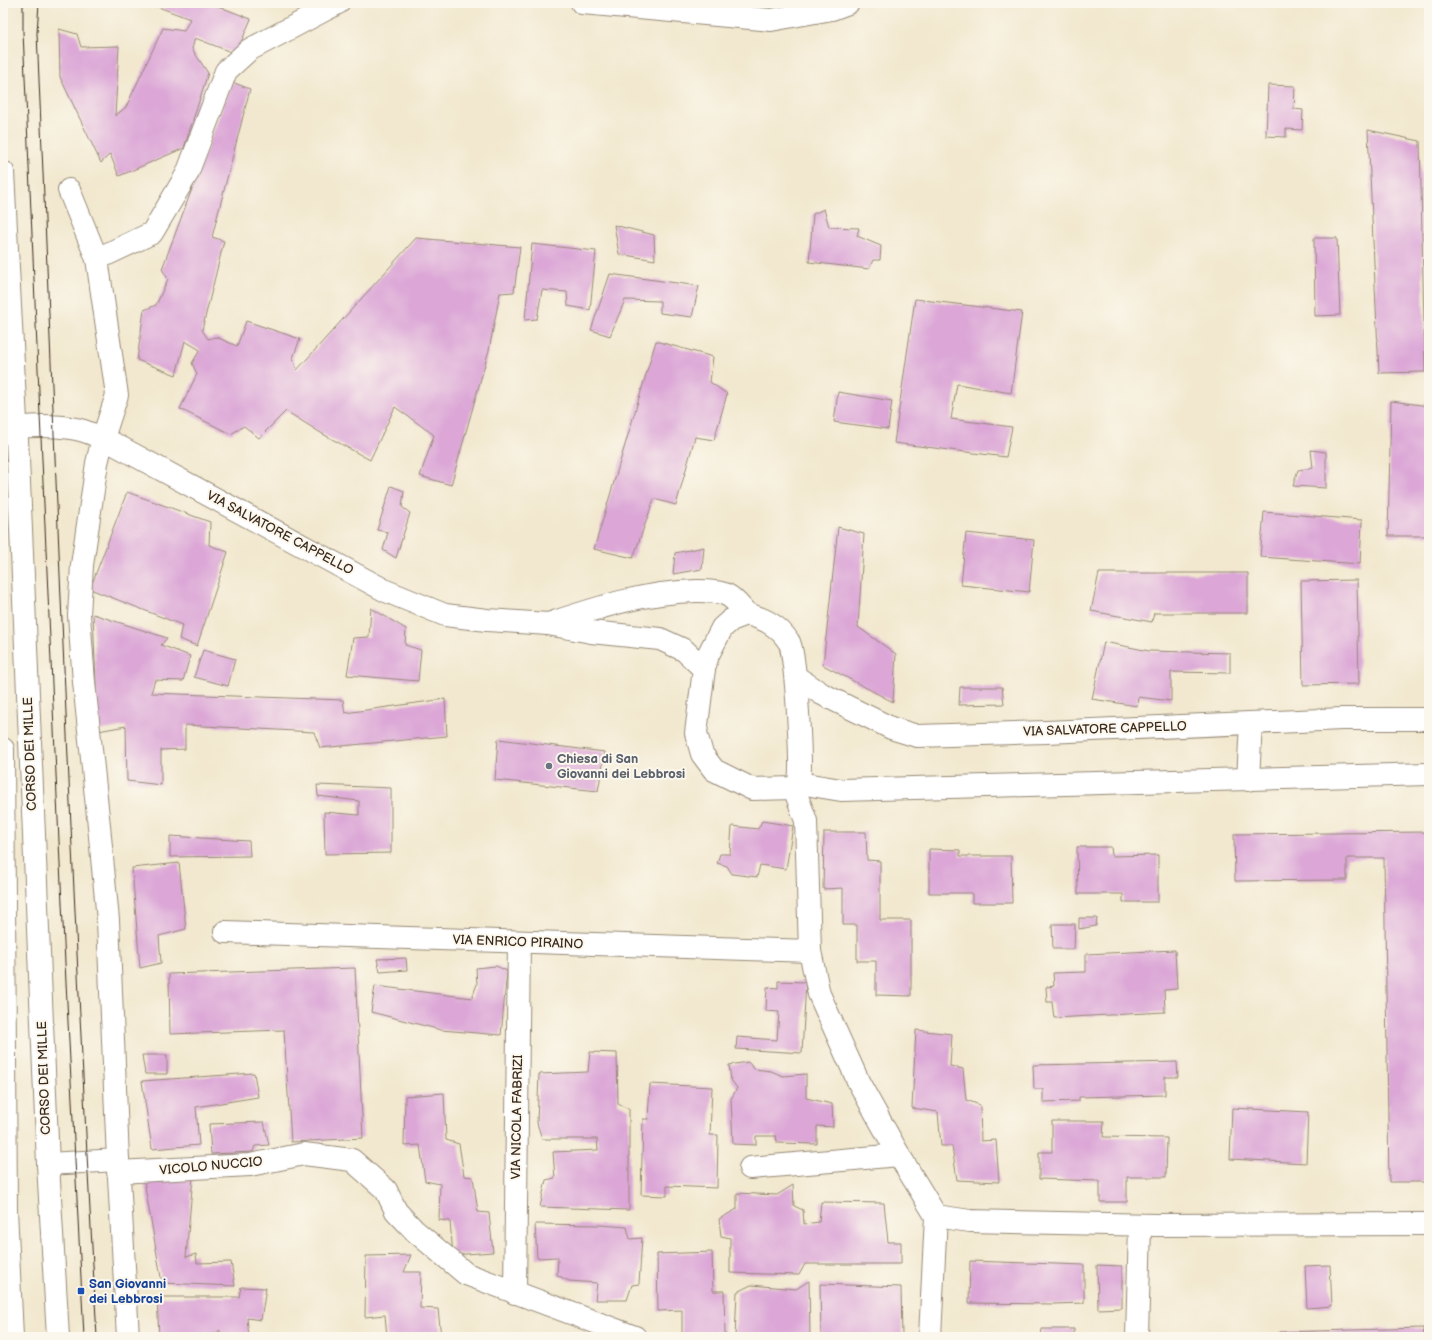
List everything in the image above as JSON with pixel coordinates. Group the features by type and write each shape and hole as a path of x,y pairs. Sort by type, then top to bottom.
{"street":[{"path":"97,259 152,233 187,174 226,71 249,50 338,3"},
{"path":"582,3 771,20 832,9 848,3"},
{"name":"CORSO DEI MILLE","path":"3,172 10,431 58,1337"},
{"path":"69,190 97,259 117,395 96,463 82,566 79,615 84,682 100,826 108,920 118,1166 128,1337"},
{"name":"VIA SALVATORE CAPPELLO","path":"10,431 54,426 88,432 103,438 386,591 445,615 487,620 548,624 591,632 660,639 684,650 704,669"},
{"name":"VIA SALVATORE CAPPELLO","path":"548,624 596,608 646,595 683,591 709,591 727,595 748,614"},
{"path":"930,1337 936,1216 899,1155 859,1083 820,994 810,951 806,821 796,785 800,773 800,740 796,677 790,643 778,628 764,619 748,614 731,620 722,628 708,655 704,669 696,733 702,754 714,770 752,789 796,785 841,790 1429,774"},
{"name":"VIA SALVATORE CAPPELLO","path":"796,677 822,694 891,728 917,736 1342,719 1429,719"},
{"path":"1248,780 1251,723"},
{"path":"3,749 6,1209 12,1337"},
{"name":"VIA ENRICO PIRAINO","path":"225,932 810,951"},
{"name":"VIA NICOLA FABRIZI","path":"515,1293 520,942"},
{"name":"VICOLO NUCCIO","path":"48,1164 118,1166 250,1165 304,1154 352,1160 386,1190 396,1211 416,1231 466,1274 635,1337"},
{"path":"750,1168 899,1155"},
{"path":"936,1216 970,1221 1140,1225 1429,1224"},
{"path":"1137,1337 1140,1225"}],"building":[{"path":"148,3 210,3 251,19 236,54 195,38 192,49 208,73 184,148 119,176 110,154 101,163 60,77 59,29 77,34 81,47 119,46 115,116 126,107 163,28 184,31 190,19"},
{"path":"232,82 250,89 212,237 224,241 202,330 208,339 216,337 237,346 246,321 300,339 293,358 297,370 416,238 520,247 514,292 500,293 489,350 451,485 420,476 434,435 395,407 370,460 321,433 286,411 259,438 244,426 231,434 180,409 197,374 192,363 200,350 185,341 176,375 137,360 144,310 156,305 168,279 162,269"},
{"path":"1268,85 1295,86 1294,109 1303,110 1302,130 1286,129 1286,137 1266,136"},
{"path":"1368,130 1420,141 1425,372 1379,373"},
{"path":"824,209 829,227 859,228 857,236 881,246 880,260 873,260 869,269 809,262 813,214"},
{"path":"614,225 654,235 655,260 619,254"},
{"path":"1314,238 1337,238 1340,315 1315,316"},
{"path":"532,244 596,251 590,310 568,306 567,292 542,290 537,319 525,320"},
{"path":"610,274 699,286 692,317 660,313 660,301 625,300 610,336 591,330"},
{"path":"915,299 1022,312 1011,393 957,384 951,419 1012,427 1006,457 894,443"},
{"path":"656,341 713,357 710,382 727,394 714,440 695,437 676,505 654,499 633,558 594,549"},
{"path":"838,392 892,401 888,429 834,422"},
{"path":"1391,401 1429,406 1429,536 1388,536"},
{"path":"1311,450 1326,452 1326,488 1293,486 1298,470 1313,468"},
{"path":"391,486 404,491 402,507 410,513 396,558 383,550 388,532 377,530"},
{"path":"127,492 210,522 209,545 228,552 197,646 179,639 182,625 90,589"},
{"path":"1264,512 1362,520 1360,564 1260,557"},
{"path":"838,527 864,534 858,627 896,654 893,702 823,665"},
{"path":"966,533 1034,540 1029,592 961,585"},
{"path":"704,547 702,569 673,574 675,553"},
{"path":"1099,573 1248,573 1248,613 1154,613 1152,622 1091,611"},
{"path":"1357,580 1359,684 1303,685 1301,581"},
{"path":"371,608 406,629 405,645 421,650 418,681 347,675 353,638 369,637"},
{"path":"93,614 167,638 161,645 190,656 183,681 155,680 151,693 343,700 345,713 445,699 447,736 320,748 314,732 185,725 185,749 161,750 161,785 127,781 126,726 98,731"},
{"path":"1104,642 1149,651 1230,653 1230,673 1171,672 1171,701 1138,697 1137,706 1092,699"},
{"path":"203,650 235,659 228,686 194,677"},
{"path":"960,687 1002,687 1004,704 959,705"},
{"name":"Chiesa di San Giovanni dei Lebbrosi","path":"498,739 605,752 598,791 495,780"},
{"path":"317,785 391,788 391,853 325,854 324,812 359,815 359,801 318,796"},
{"path":"762,821 793,826 786,869 760,865 757,877 732,874 727,866 717,863 720,854 730,854 732,826 758,829"},
{"path":"824,832 866,832 867,860 880,861 880,920 911,920 911,996 876,995 876,961 857,961 857,925 843,925 843,888 823,889"},
{"path":"1429,832 1429,1182 1389,1182 1384,858 1347,858 1347,880 1235,881 1234,834"},
{"path":"170,836 249,841 250,856 170,857"},
{"path":"1077,847 1111,847 1112,856 1158,855 1158,902 1123,902 1123,894 1078,894"},
{"path":"929,849 960,850 960,856 1011,856 1012,903 972,903 972,893 929,893"},
{"path":"179,863 186,929 159,936 161,963 140,968 132,868"},
{"path":"1079,918 1097,918 1096,926 1079,929"},
{"path":"1052,924 1075,924 1074,949 1053,949"},
{"path":"1175,950 1177,989 1164,990 1165,1012 1054,1018 1052,1002 1047,1002 1046,987 1054,986 1053,973 1086,972 1086,954"},
{"path":"406,958 407,970 380,972 377,959"},
{"path":"496,966 507,971 501,1035 441,1030 371,1012 375,986 472,998 477,984 476,968"},
{"path":"355,968 363,1138 291,1142 284,1030 170,1034 169,974"},
{"path":"778,981 806,982 802,1053 736,1049 737,1037 777,1040 779,1012 766,1011 767,987 778,988"},
{"path":"916,1030 952,1034 950,1066 963,1069 966,1100 980,1105 981,1141 996,1140 999,1182 957,1180 952,1146 941,1146 938,1112 912,1108"},
{"path":"590,1052 617,1053 618,1104 629,1109 629,1210 540,1207 546,1180 555,1178 553,1152 598,1150 597,1139 542,1139 537,1123 539,1074 588,1072"},
{"path":"142,1055 167,1055 167,1074 145,1074"},
{"path":"748,1062 754,1069 771,1071 783,1076 806,1074 806,1098 832,1104 833,1127 817,1126 817,1144 777,1143 776,1136 756,1136 756,1145 733,1144 731,1099 737,1088 731,1080 729,1065"},
{"path":"1177,1062 1178,1077 1165,1077 1165,1095 1079,1097 1079,1101 1043,1102 1043,1089 1034,1089 1033,1065"},
{"path":"254,1073 258,1097 196,1107 199,1145 152,1149 142,1081"},
{"path":"650,1084 712,1087 710,1135 718,1135 717,1188 667,1186 667,1196 641,1195 643,1119 648,1119"},
{"path":"444,1093 446,1140 459,1144 464,1176 473,1177 478,1212 489,1213 493,1252 453,1255 450,1221 439,1220 440,1184 425,1181 420,1145 404,1146 405,1096"},
{"path":"1232,1108 1308,1112 1306,1163 1230,1159"},
{"path":"1052,1121 1104,1121 1103,1137 1167,1138 1166,1177 1127,1177 1127,1202 1100,1202 1100,1181 1039,1179 1039,1152 1052,1152"},
{"path":"264,1122 269,1145 255,1146 253,1152 211,1154 209,1124"},
{"path":"193,1177 186,1257 196,1254 197,1263 231,1262 235,1286 162,1283 144,1181"},
{"path":"793,1185 794,1206 803,1210 804,1224 819,1222 821,1202 884,1203 888,1242 901,1242 901,1264 805,1264 799,1275 730,1273 730,1238 721,1236 719,1219 737,1209 737,1193 777,1195"},
{"path":"535,1224 627,1227 630,1239 642,1238 639,1284 632,1285 627,1300 595,1300 597,1283 569,1281 557,1275 558,1257 537,1258"},
{"path":"712,1252 713,1291 724,1291 725,1335 682,1336 682,1310 658,1311 657,1254"},
{"path":"411,1255 404,1272 421,1272 420,1308 438,1309 441,1337 387,1337 385,1315 365,1317 366,1256"},
{"path":"970,1261 1084,1265 1084,1303 969,1303"},
{"path":"1097,1265 1122,1266 1122,1308 1098,1309"},
{"path":"1330,1265 1332,1306 1307,1308 1305,1266"},
{"path":"809,1281 810,1337 735,1337 737,1292 751,1285 796,1289"},
{"path":"820,1284 901,1287 902,1337 821,1337"},
{"path":"241,1287 266,1288 261,1320 247,1318 249,1337 220,1337 220,1330 210,1337 159,1337 157,1297 239,1297"},
{"path":"1423,1328 1424,1337 1280,1337 1280,1332"},
{"path":"1042,1329 1074,1329 1074,1337 1041,1337"}],"tram line":[{"path":"23,3 23,32 60,864 84,1337"},
{"path":"39,3 37,33 65,685 97,1337"}],"place":[{"name":"Chiesa di San Giovanni dei Lebbrosi","path":"549,766"},
{"name":"San Giovanni dei Lebbrosi","path":"81,1291"}]}
